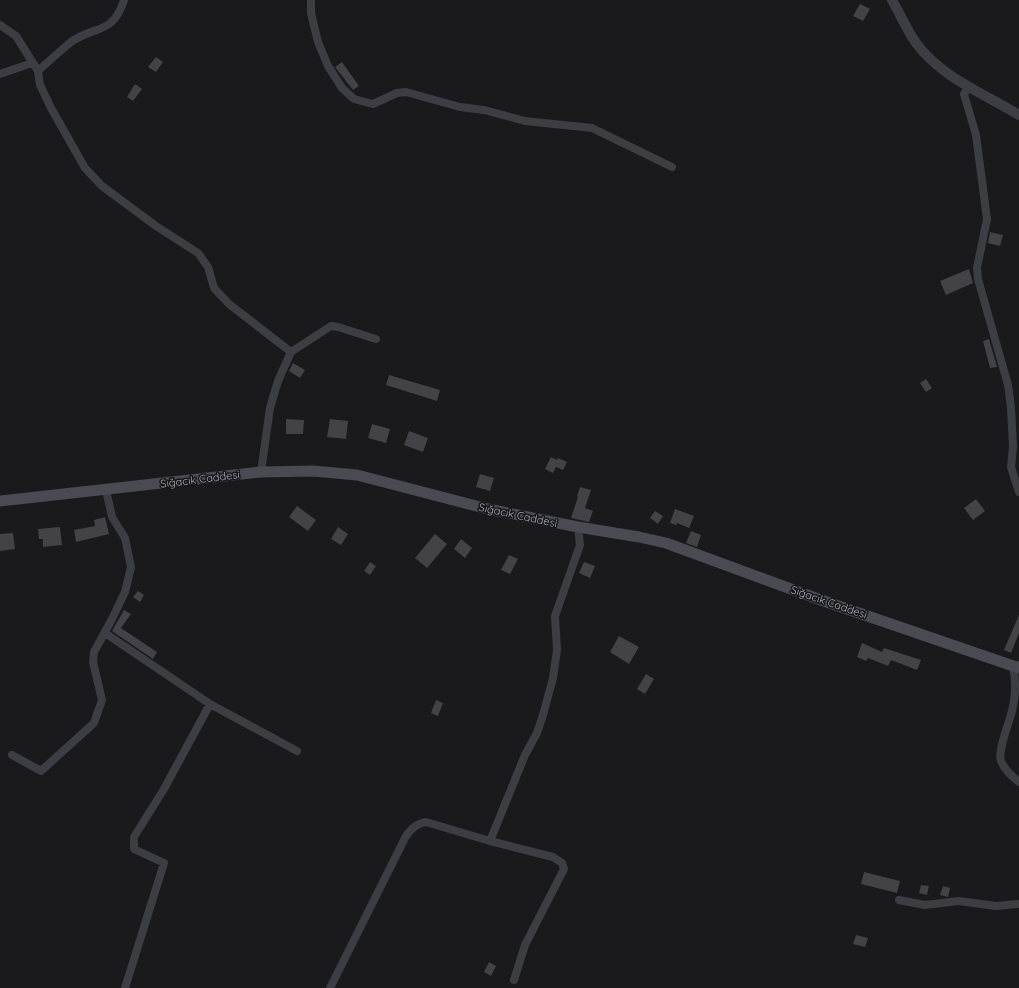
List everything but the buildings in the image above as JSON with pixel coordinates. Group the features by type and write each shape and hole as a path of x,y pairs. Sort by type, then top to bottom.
{"main road":[{"name":"Sığacık Caddesi","path":"0,501 261,472 312,471 357,475 488,509 578,527 639,537 666,544 828,602 1017,666"}],"street":[{"path":"38,70 72,42 101,29 115,20 120,12 124,0"},
{"path":"311,0 311,13 318,42 328,66 342,88 354,99 373,104 397,93 406,92 460,107 484,110 525,121 592,128 672,167"},
{"path":"892,0 916,43 944,70 968,88 1019,115"},
{"path":"0,25 16,36 32,63 38,70 40,85 51,108 86,168 102,186 156,226 198,253 208,268 214,288 229,304 291,352"},
{"path":"0,74 32,63"},
{"path":"968,88 964,94 976,135 987,219 977,268 978,279 1008,385 1012,408 1013,447 1011,467 1019,492"},
{"path":"261,472 270,408 278,381 291,352 331,326 376,339"},
{"path":"12,755 41,771 94,722 102,700 93,662 94,652 125,592 131,567 125,538 112,517 106,490"},
{"path":"490,841 526,755 537,733 543,715 553,678 556,650 555,616 580,545 578,527"},
{"path":"105,632 210,704 297,751"},
{"path":"1017,666 1013,707 1000,760 1009,774 1019,782"},
{"path":"125,988 164,863 134,849 134,837 164,789 210,704"},
{"path":"330,988 406,836 412,828 426,822 490,841 553,857 562,863 564,869 525,945 514,980"},
{"path":"899,900 925,906 959,901 996,906 1019,904"}]}
